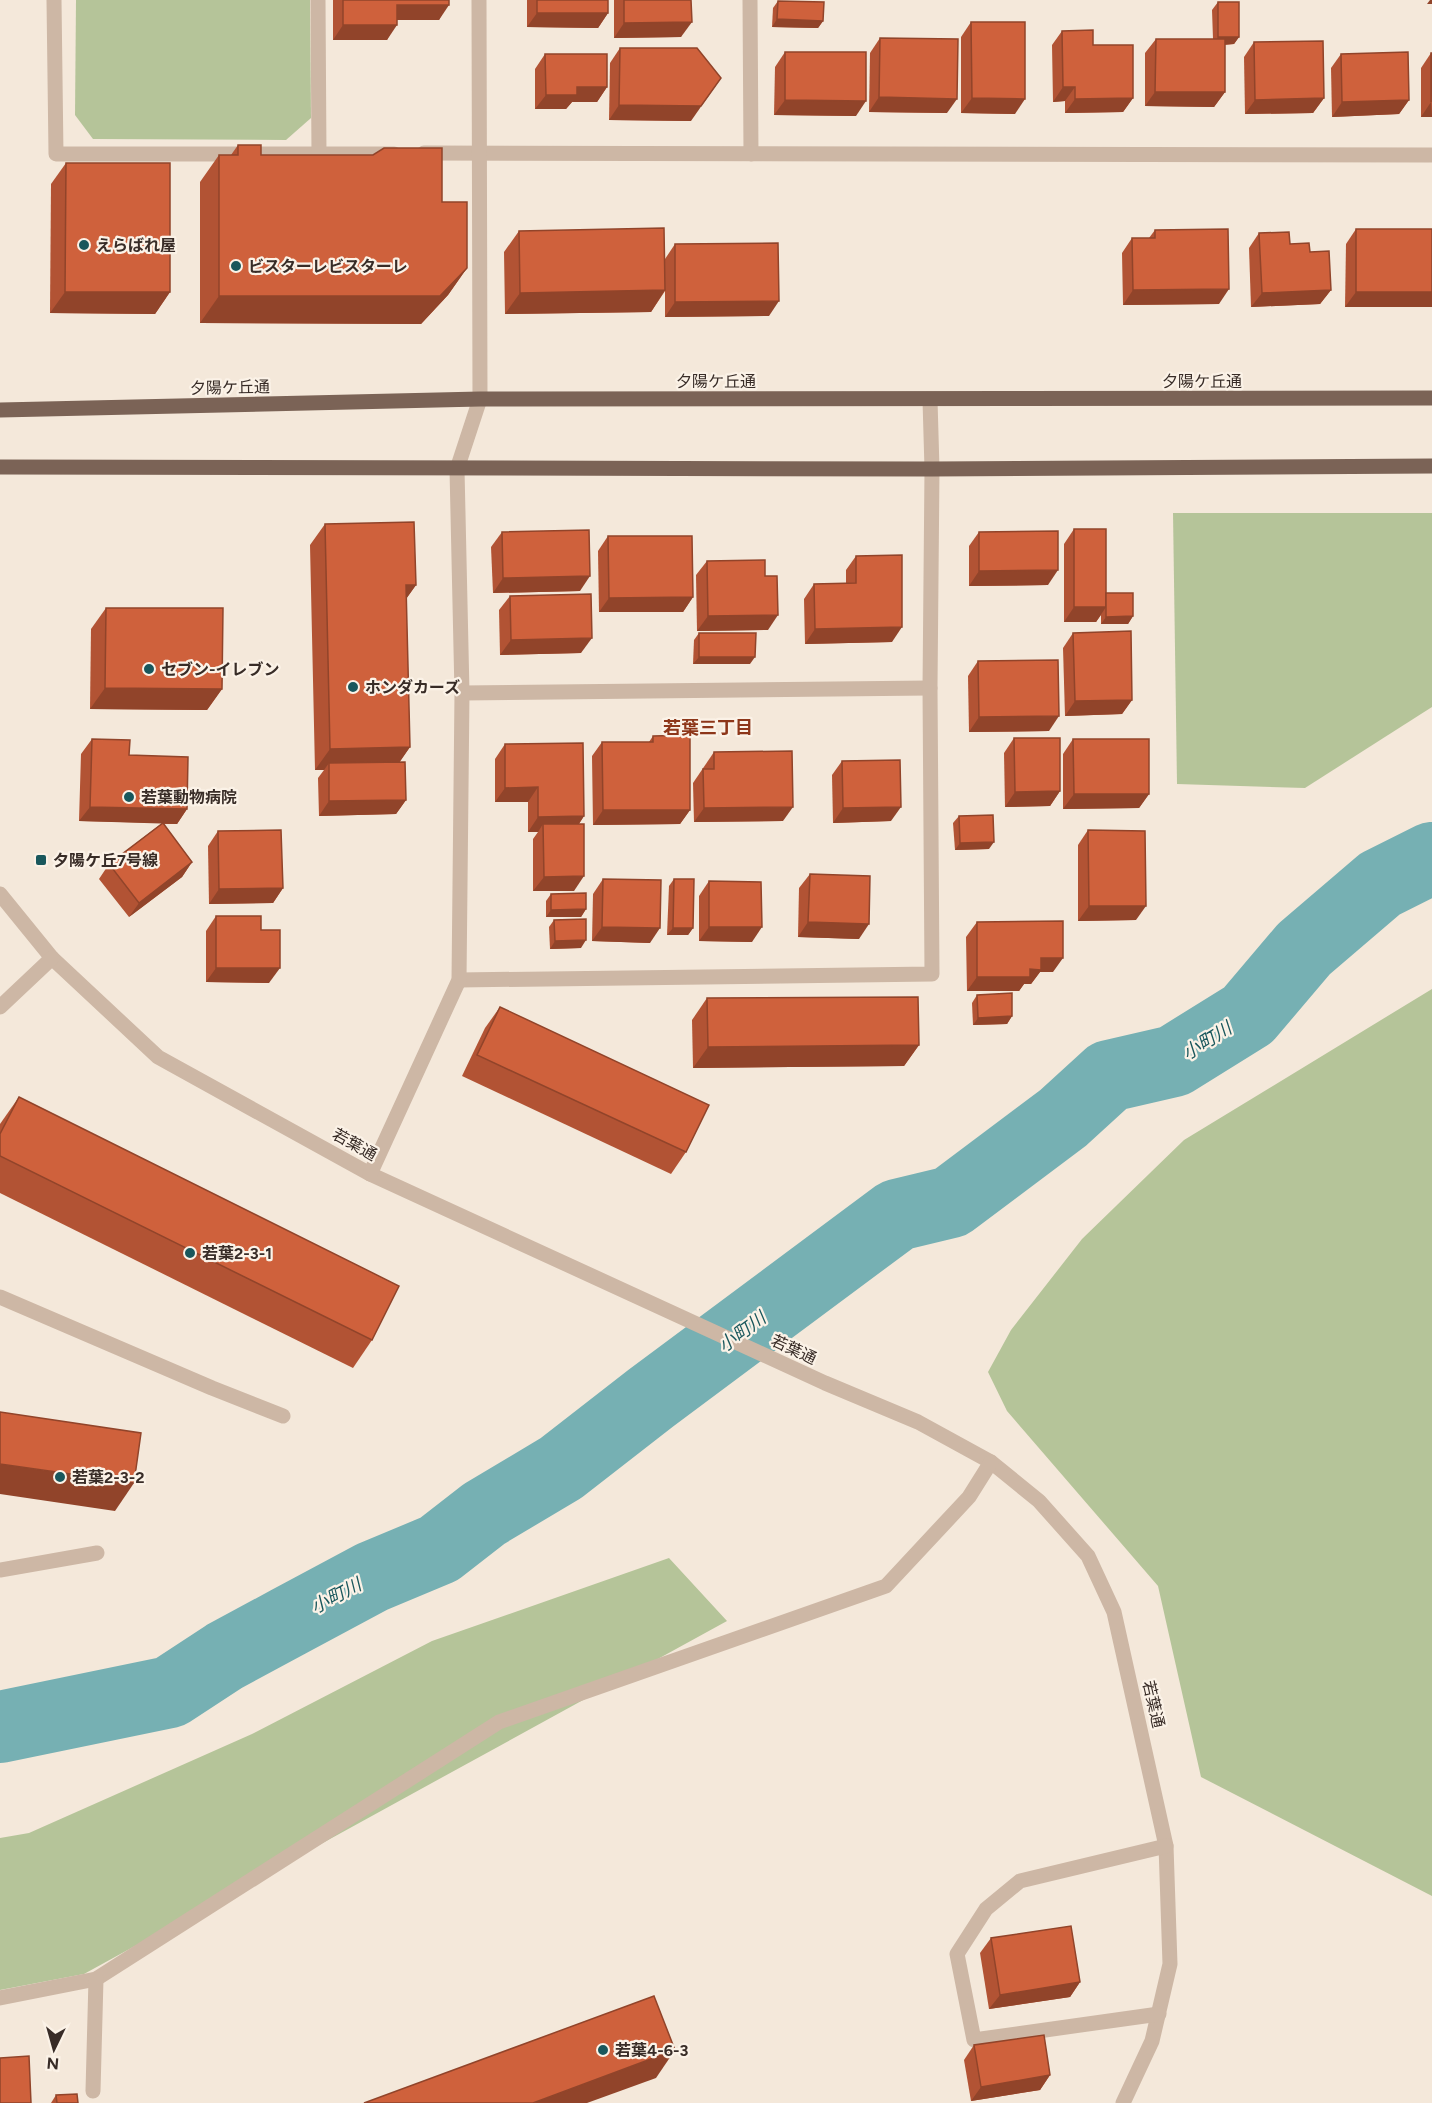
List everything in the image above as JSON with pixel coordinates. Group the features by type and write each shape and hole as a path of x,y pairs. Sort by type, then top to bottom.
{"main road":[{"name":"夕陽ケ丘通","path":"0,410 480,399 1432,398"},
{"path":"0,467 932,469 1432,466"}],"street":[{"path":"54,0 56,154 1432,155"},
{"path":"318,0 319,155"},
{"path":"370,1174 459,980 462,693 457,469 480,399 479,0"},
{"path":"750,0 751,154"},
{"path":"459,980 932,974 930,400"},
{"path":"462,693 930,688"},
{"name":"若葉通","path":"0,894 52,958 158,1056 370,1174 825,1383 918,1422 991,1462 1039,1501 1088,1556 1114,1612 1166,1846 1170,1964 1152,2041 1123,2103"},
{"path":"0,1007 52,958"},
{"path":"0,1297 283,1416"},
{"path":"0,1998 96,1979 499,1722 886,1586 969,1497 991,1462"},
{"path":"0,1570 97,1553"},
{"path":"1159,2014 974,2040 957,1954 986,1909 1020,1881 1166,1846"},
{"path":"93,2091 96,1979"}],"green space":[{"path":"76,0 310,0 311,118 286,140 93,139 75,115"},
{"path":"1173,513 1432,513 1432,707 1305,788 1177,784"},
{"path":"1432,989 1432,1896 1201,1777 1158,1586 1007,1411 988,1372 1011,1330 1082,1239 1184,1140"},
{"path":"669,1558 727,1621 84,1974 0,1990 0,1838 29,1833 252,1734 432,1641"}],"building":[{"path":"343,0 449,0 449,5 397,5 397,25 343,25"},
{"path":"537,0 608,0 608,13 537,13"},
{"path":"624,0 691,0 692,22 624,23"},
{"path":"778,1 824,2 823,21 777,19"},
{"path":"1218,2 1239,2 1239,37 1218,37"},
{"path":"971,22 1025,22 1025,99 972,98"},
{"path":"1093,30 1093,45 1133,45 1133,98 1075,99 1075,87 1063,87 1062,31"},
{"path":"880,38 958,39 957,99 879,97"},
{"path":"1156,39 1225,39 1225,92 1155,92"},
{"path":"1323,41 1324,98 1255,100 1254,42"},
{"path":"620,48 697,48 721,78 701,106 619,105"},
{"path":"785,52 866,52 866,101 785,100"},
{"path":"1408,52 1409,100 1342,102 1341,54"},
{"path":"1431,53 1432,53 1431,102"},
{"path":"545,54 607,54 607,87 577,87 577,95 546,95"},
{"path":"238,145 261,145 261,155 373,155 384,148 442,148 442,202 467,202 467,268 440,296 219,296 219,155 238,155"},
{"path":"66,163 170,163 170,292 65,292"},
{"path":"664,228 665,290 520,293 519,231"},
{"path":"1228,229 1229,289 1133,290 1132,238 1155,238 1155,230"},
{"path":"1356,229 1432,229 1432,292 1356,292"},
{"path":"1289,232 1290,244 1309,243 1310,252 1329,251 1331,290 1262,293 1259,233"},
{"path":"778,243 779,301 675,302 675,244"},
{"name":"ホンダカーズ","path":"414,522 416,585 406,585 410,747 330,749 325,524"},
{"path":"1074,529 1106,529 1106,607 1074,607"},
{"path":"589,530 590,576 503,578 502,532"},
{"path":"1058,531 1058,570 979,571 979,532"},
{"path":"608,536 692,536 693,597 609,598"},
{"path":"902,555 902,627 815,629 814,584 856,583 856,556"},
{"path":"765,560 765,576 777,576 778,615 708,616 707,561"},
{"path":"1106,593 1133,593 1133,616 1106,617"},
{"path":"591,594 592,638 511,640 510,596"},
{"name":"セブン-イレブン","path":"106,608 223,608 222,689 105,688"},
{"path":"1131,631 1132,700 1075,701 1073,633"},
{"path":"699,633 756,633 755,657 699,657"},
{"path":"1058,660 1059,716 979,717 978,661"},
{"path":"690,735 690,810 603,810 602,742 653,742 653,736"},
{"path":"1014,738 1060,738 1060,791 1015,792"},
{"name":"若葉動物病院","path":"92,739 130,740 129,755 188,757 187,809 90,807"},
{"path":"1073,739 1149,739 1149,794 1074,794"},
{"path":"583,743 584,816 538,817 538,787 505,788 505,744"},
{"path":"792,751 793,807 704,808 703,769 714,769 714,752"},
{"path":"900,760 901,807 843,808 842,761"},
{"path":"405,762 406,800 329,801 329,763"},
{"path":"993,815 994,842 960,843 959,816"},
{"path":"163,823 192,862 139,903 109,864"},
{"path":"543,824 584,824 584,876 544,877"},
{"path":"281,830 283,888 219,889 218,831"},
{"path":"1088,830 1145,831 1146,906 1089,906"},
{"path":"810,874 870,876 869,924 808,922"},
{"path":"603,879 661,880 660,928 602,927"},
{"path":"674,879 694,879 693,928 673,928"},
{"path":"709,881 761,882 762,927 709,927"},
{"path":"586,893 586,909 551,910 551,894"},
{"path":"216,916 261,916 261,930 280,930 280,968 216,968"},
{"path":"586,919 586,940 555,941 554,920"},
{"path":"1063,921 1063,958 1041,958 1041,970 1030,969 1030,977 977,977 977,922"},
{"path":"1012,993 1012,1016 978,1018 977,995"},
{"path":"918,997 919,1045 708,1047 707,998"},
{"path":"500,1007 709,1105 686,1152 477,1055"},
{"path":"19,1097 399,1286 372,1340 0,1156 0,1134"},
{"path":"0,1412 141,1433 134,1483 0,1464"},
{"path":"1071,1926 1080,1982 1000,1995 991,1938"},
{"path":"654,1996 675,2050 533,2103 364,2103"},
{"path":"1044,2035 1050,2075 981,2087 974,2045"},
{"path":"29,2056 31,2103 0,2103 0,2058"},
{"path":"77,2094 78,2103 57,2103 56,2095"}],"waterway":[{"name":"小町川","path":"0,1727 170,1692 225,1656 372,1577 439,1549 484,1514 561,1468 897,1215 951,1202 1063,1118 1109,1076 1174,1061 1248,1015 1304,949 1380,884 1432,858"}],"place":[{"name":"えらばれ屋","path":"84,245"},
{"name":"ビスターレビスターレ","path":"236,266"},
{"name":"セブン-イレブン","path":"149,669"},
{"name":"ホンダカーズ","path":"353,687"},
{"name":"若葉動物病院","path":"129,797"},
{"name":"夕陽ケ丘7号線","path":"41,860"},
{"name":"若葉2-3-1","path":"190,1253"},
{"name":"若葉2-3-2","path":"60,1477"},
{"name":"若葉4-6-3","path":"603,2050"}],"district":[{"name":"若葉三丁目","path":"708,728"}]}
